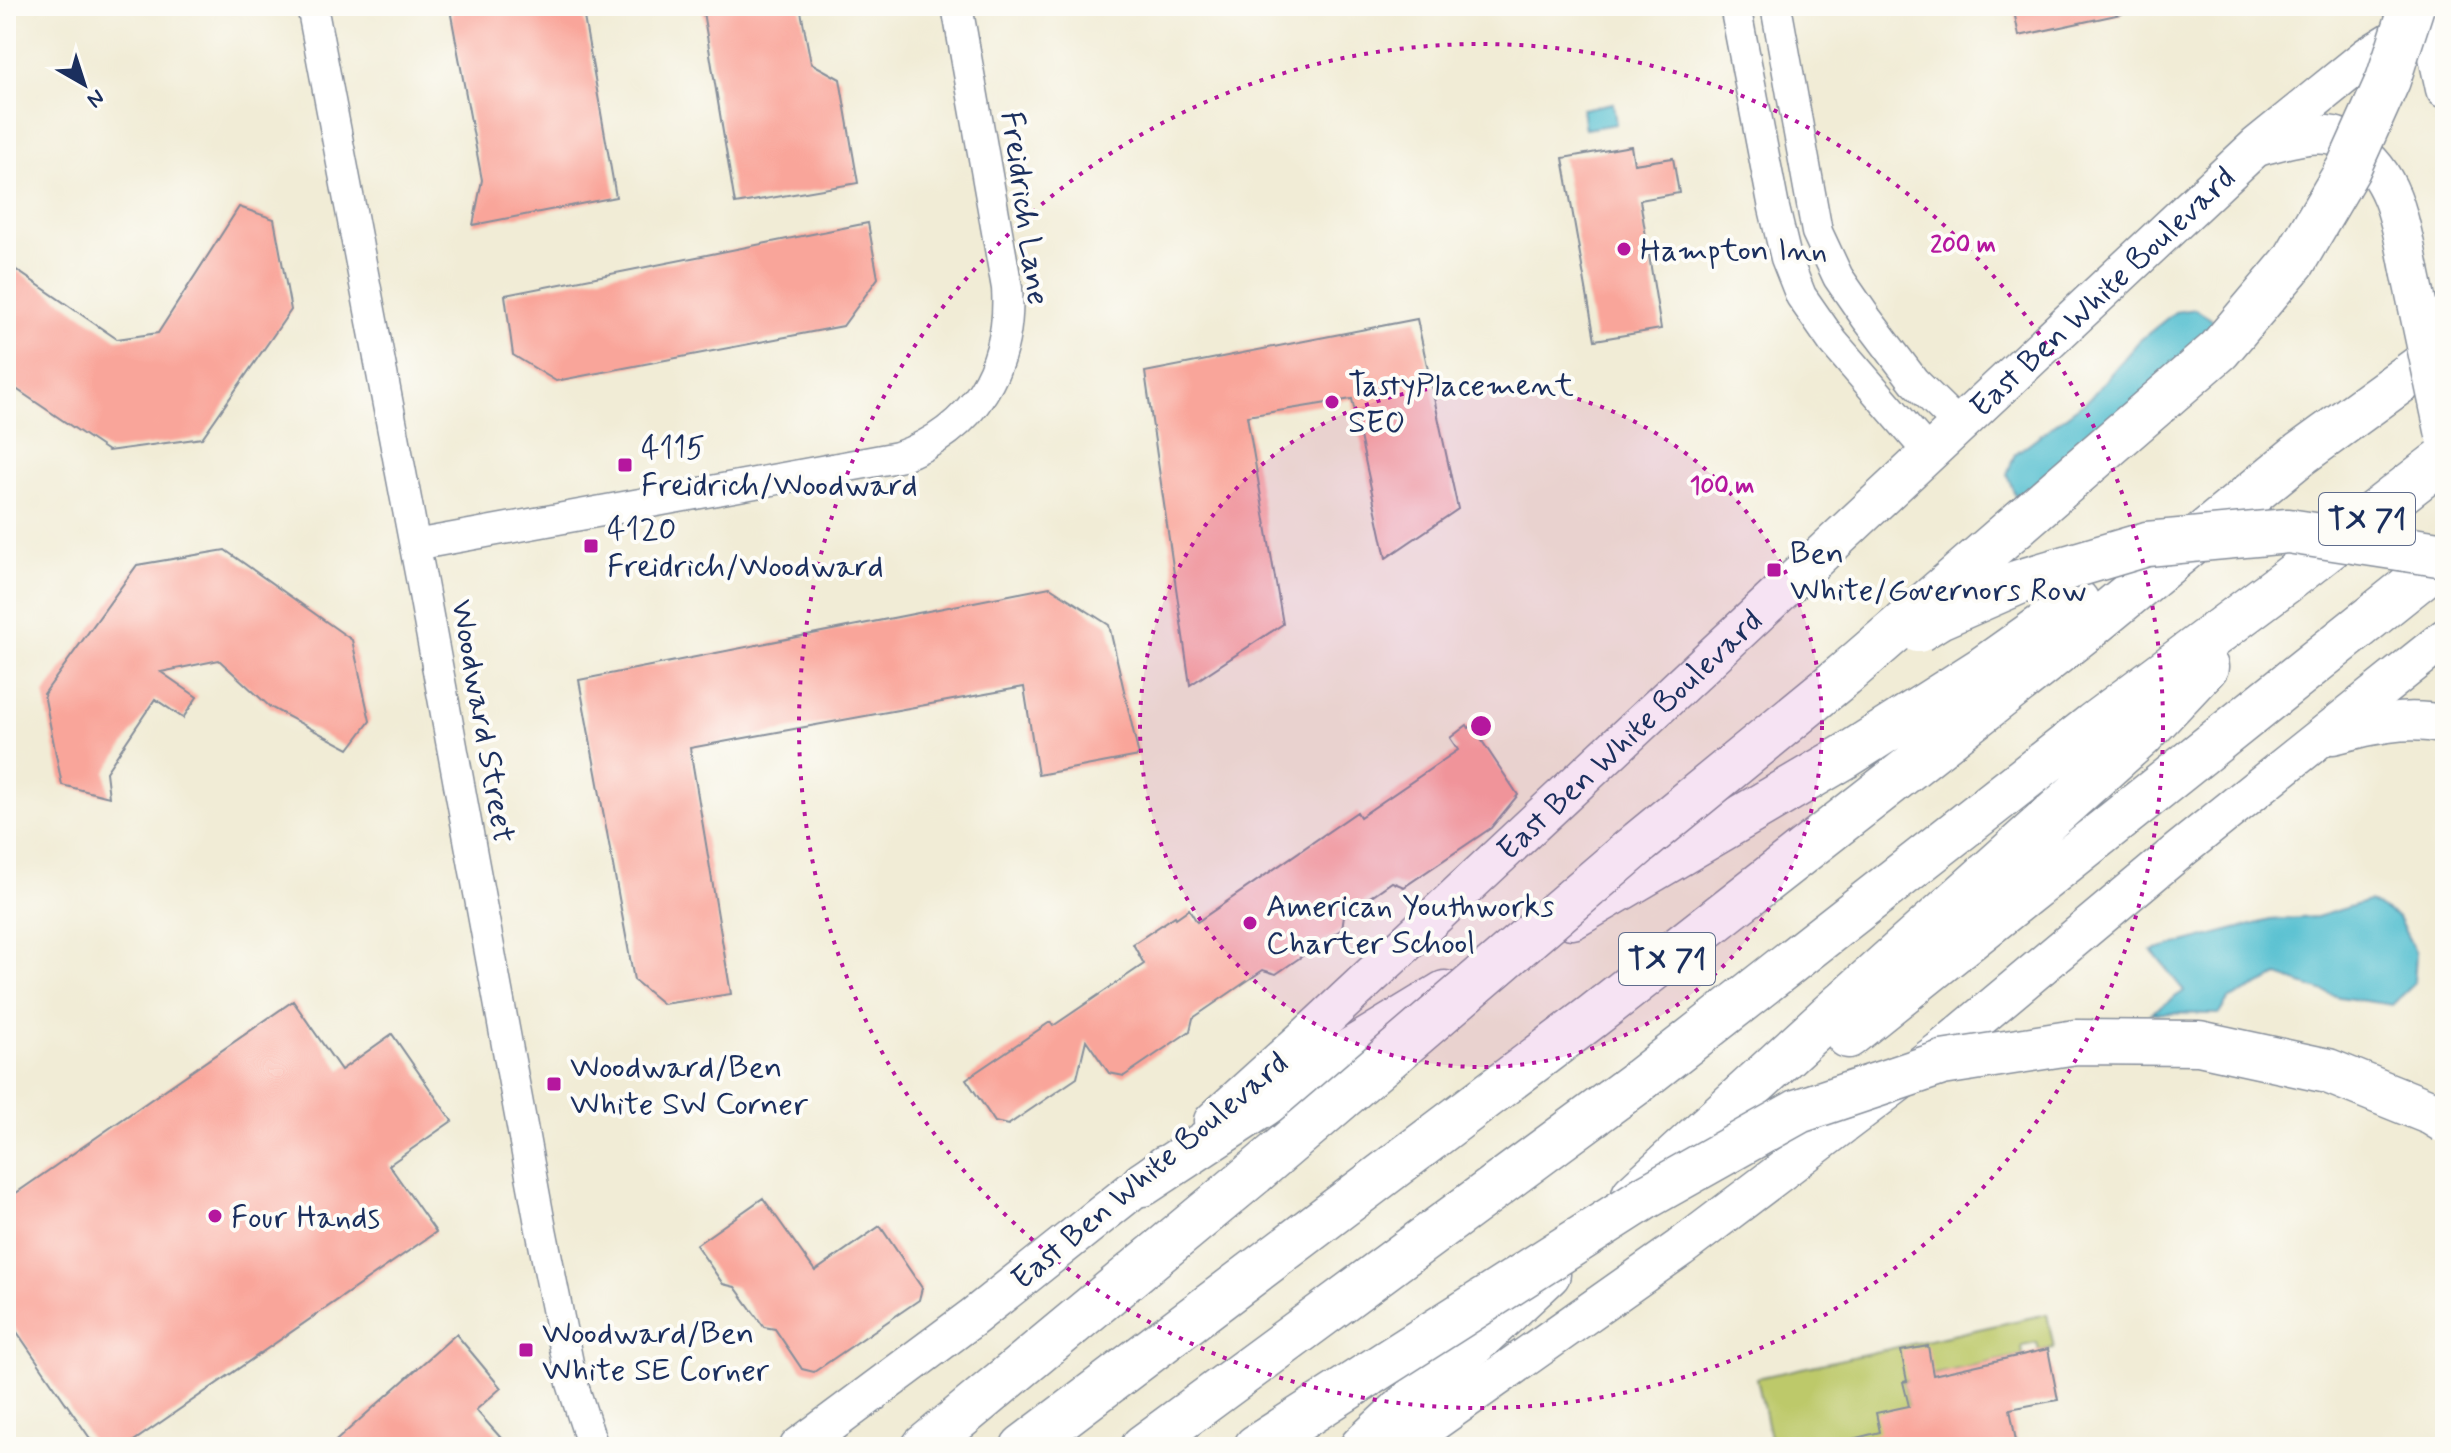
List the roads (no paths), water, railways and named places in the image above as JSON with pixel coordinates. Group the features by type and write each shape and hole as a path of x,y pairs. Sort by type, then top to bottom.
{"highway":[{"path":"924,1447 1254,1173 1640,842 1844,675 2219,350 2294,261 2348,169 2388,80 2428,9"},
{"name":"TX 71","path":"1023,1447 1605,1007 2087,629 2299,455 2445,349"},
{"path":"1143,1184 1350,1051 1703,838 1859,748 1984,668 2114,575 2299,455"},
{"name":"TX 71","path":"1143,1447 1640,1080 2093,725 2445,458"},
{"path":"1844,675 1939,617 2019,582 2147,544 2288,531 2445,555"},
{"path":"1646,1197 2429,571 2445,555"},
{"path":"1362,1447 1831,1014 2142,735 2289,579"},
{"path":"1256,1447 1646,1197 1799,1111 1942,1063 2076,1042 2199,1043 2328,1071 2445,1121"}],"main road":[{"name":"East Ben White Boulevard","path":"799,1447 972,1318 1143,1184 1308,1035 2257,146 2428,9"},
{"path":"2428,9 2445,89"},
{"path":"2257,146 2299,135 2335,136 2364,155 2383,178 2397,206 2445,435"},
{"path":"1398,1447 1668,1257 1940,1051 2180,850 2432,648 2445,614"},
{"path":"2319,739 2378,723 2427,721 2445,725"}],"street":[{"name":"Woodward Street","path":"312,6 540,1224 572,1383 593,1447"},
{"name":"Freidrich Lane","path":"415,545 898,457 929,444 958,422 982,394 991,378 1004,345 1008,309 1007,288 957,6"},
{"path":"1735,6 1774,208 1786,258 1801,296 1842,353 1929,453"},
{"path":"1776,6 1817,232 1838,277 1867,319 1914,381 1959,425"}],"water":[{"path":"1613,103 1616,124 1585,129 1582,109"},
{"path":"2195,309 2211,319 2223,333 2016,498 2007,474 2015,454 2090,398 2139,341 2175,312"},
{"path":"2369,901 2398,918 2416,953 2414,984 2392,1005 2339,997 2278,976 2228,1000 2219,1014 2151,1013 2184,991 2152,951 2270,920 2316,917"}],"place":[{"name":"Hampton Inn","path":"1624,249"},
{"name":"TastyPlacement SEO","path":"1332,402"},
{"name":"4115 Freidrich/Woodward","path":"625,465"},
{"name":"4120 Freidrich/Woodward","path":"591,546"},
{"name":"Ben White/Governors Row","path":"1774,570"},
{"name":"American Youthworks Charter School","path":"1250,923"},
{"name":"Woodward/Ben White SW Corner","path":"554,1084"},
{"name":"Four Hands","path":"215,1216"},
{"name":"Woodward/Ben White SE Corner","path":"526,1350"}]}
